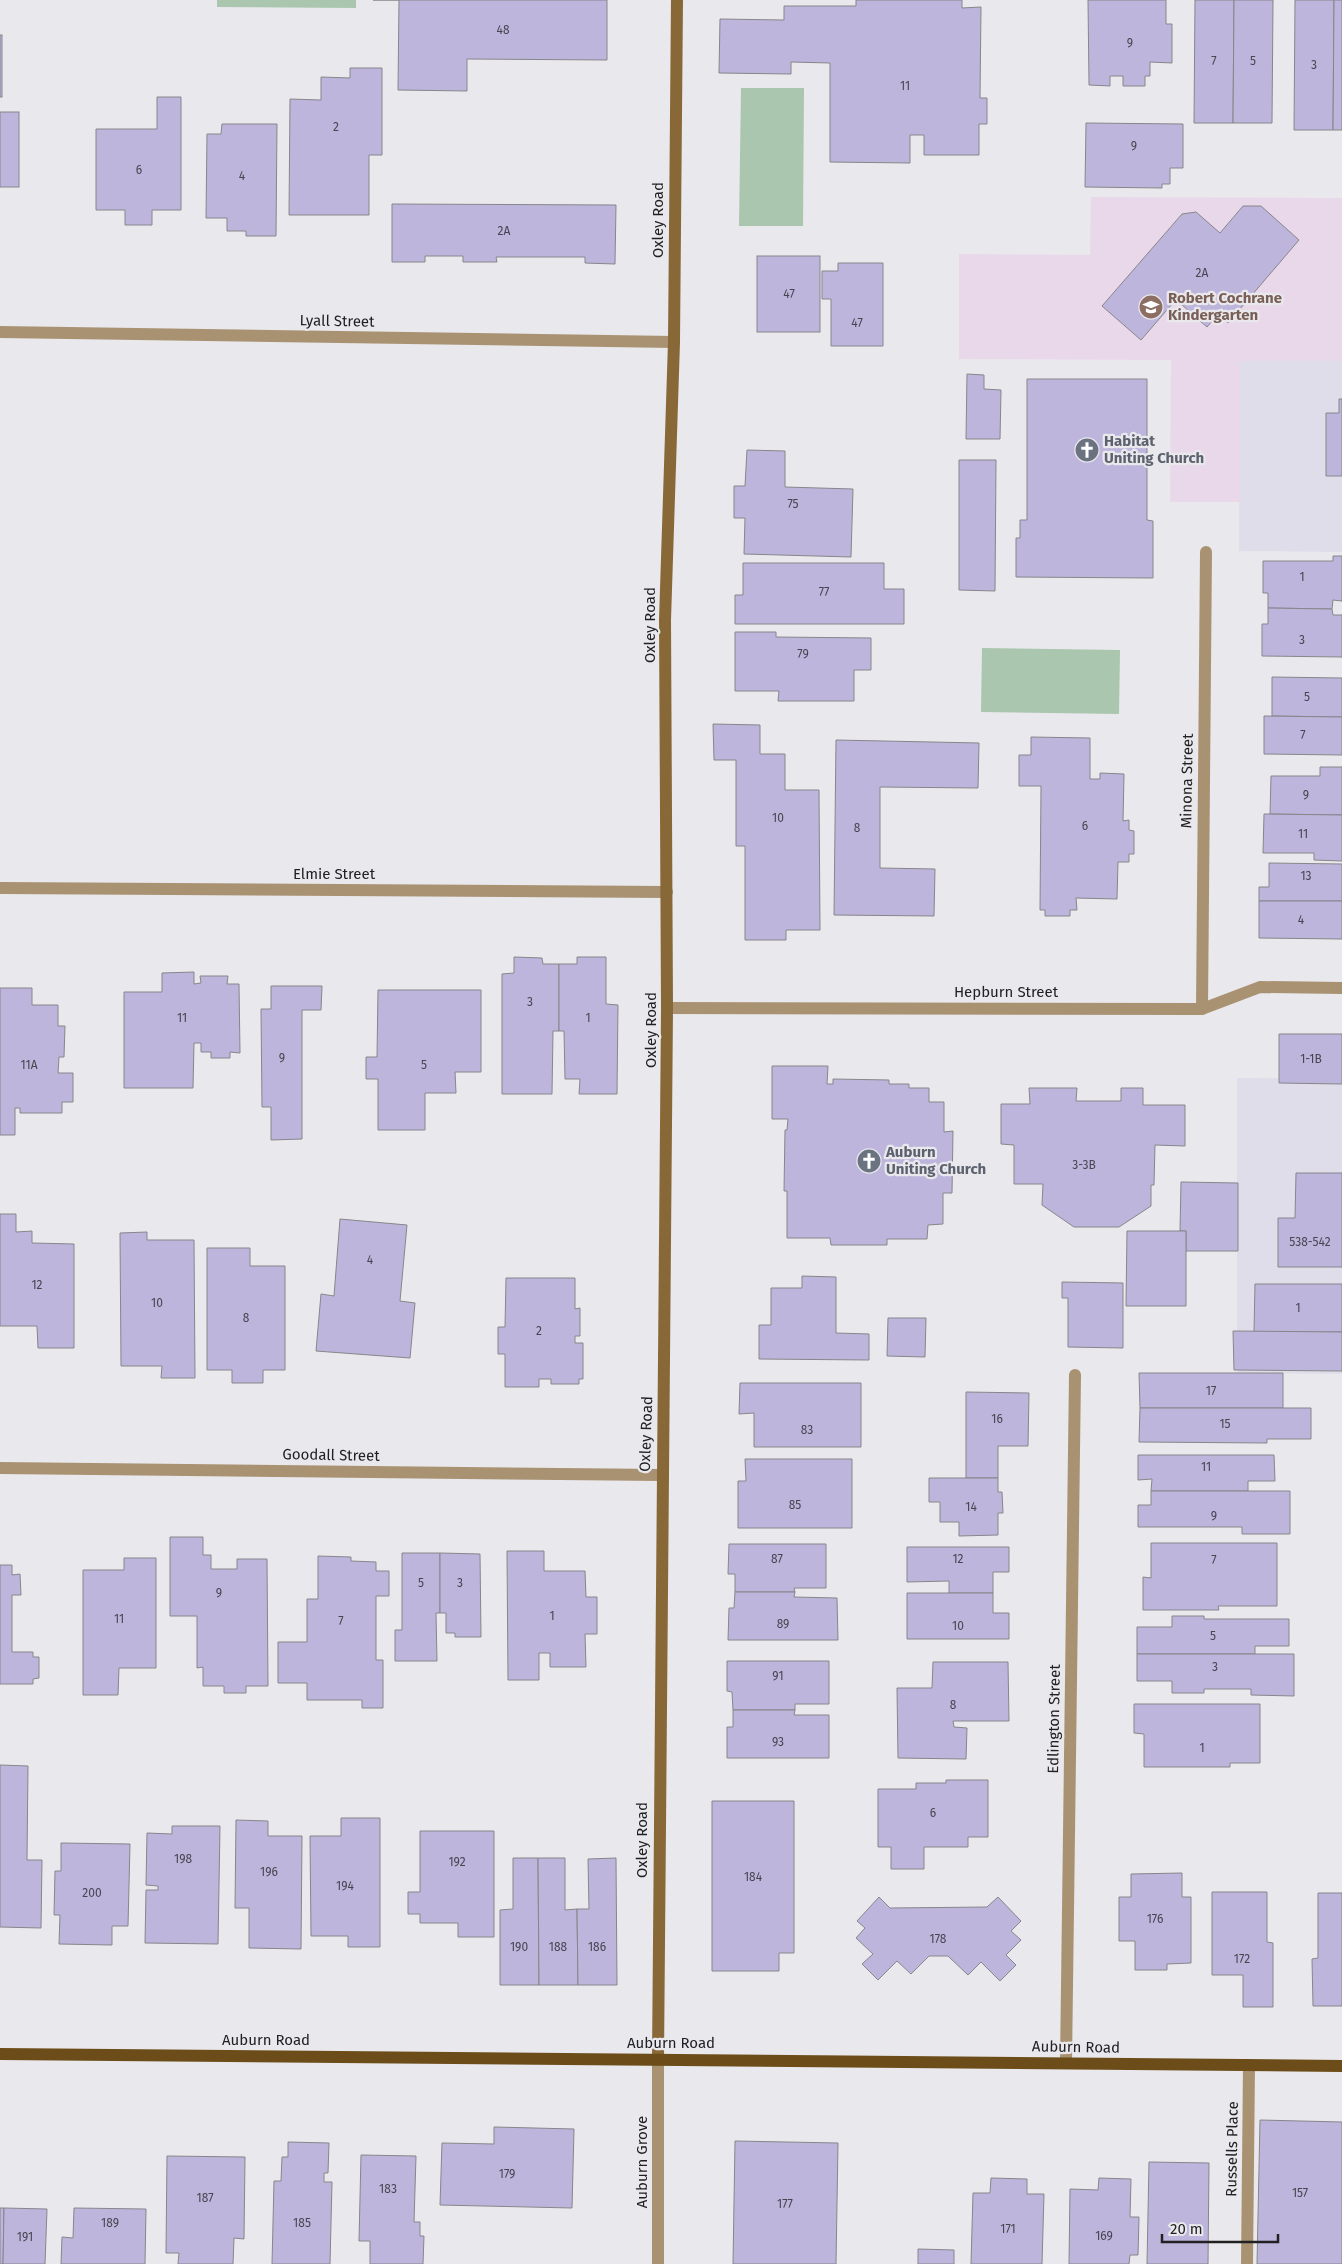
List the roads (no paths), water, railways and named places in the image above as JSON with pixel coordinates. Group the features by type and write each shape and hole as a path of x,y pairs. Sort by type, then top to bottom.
{"main road":[{"name":"Auburn Road","path":"0,2054 1342,2066"}],"street":[{"name":"Oxley Road","path":"658,2059 661,1475 665,1320 668,892 665,620 674,342 677,0"},
{"name":"Lyall Street","path":"0,332 674,342"},
{"name":"Minona Street","path":"1202,1009 1206,552"},
{"name":"Elmie Street","path":"0,888 668,892"},
{"name":"Hepburn Street","path":"667,1008 1202,1009 1260,987 1342,988"},
{"name":"Edlington Street","path":"1066,2063 1075,1375"},
{"name":"Goodall Street","path":"0,1468 661,1475"},
{"name":"Auburn Grove","path":"658,2059 658,2264"},
{"name":"Russells Place","path":"1247,2264 1249,2065"}],"place":[{"name":"Robert Cochrane Kindergarten","path":"1151,307"},
{"name":"Habitat Uniting Church","path":"1087,450"},
{"name":"Auburn Uniting Church","path":"869,1161"}]}
